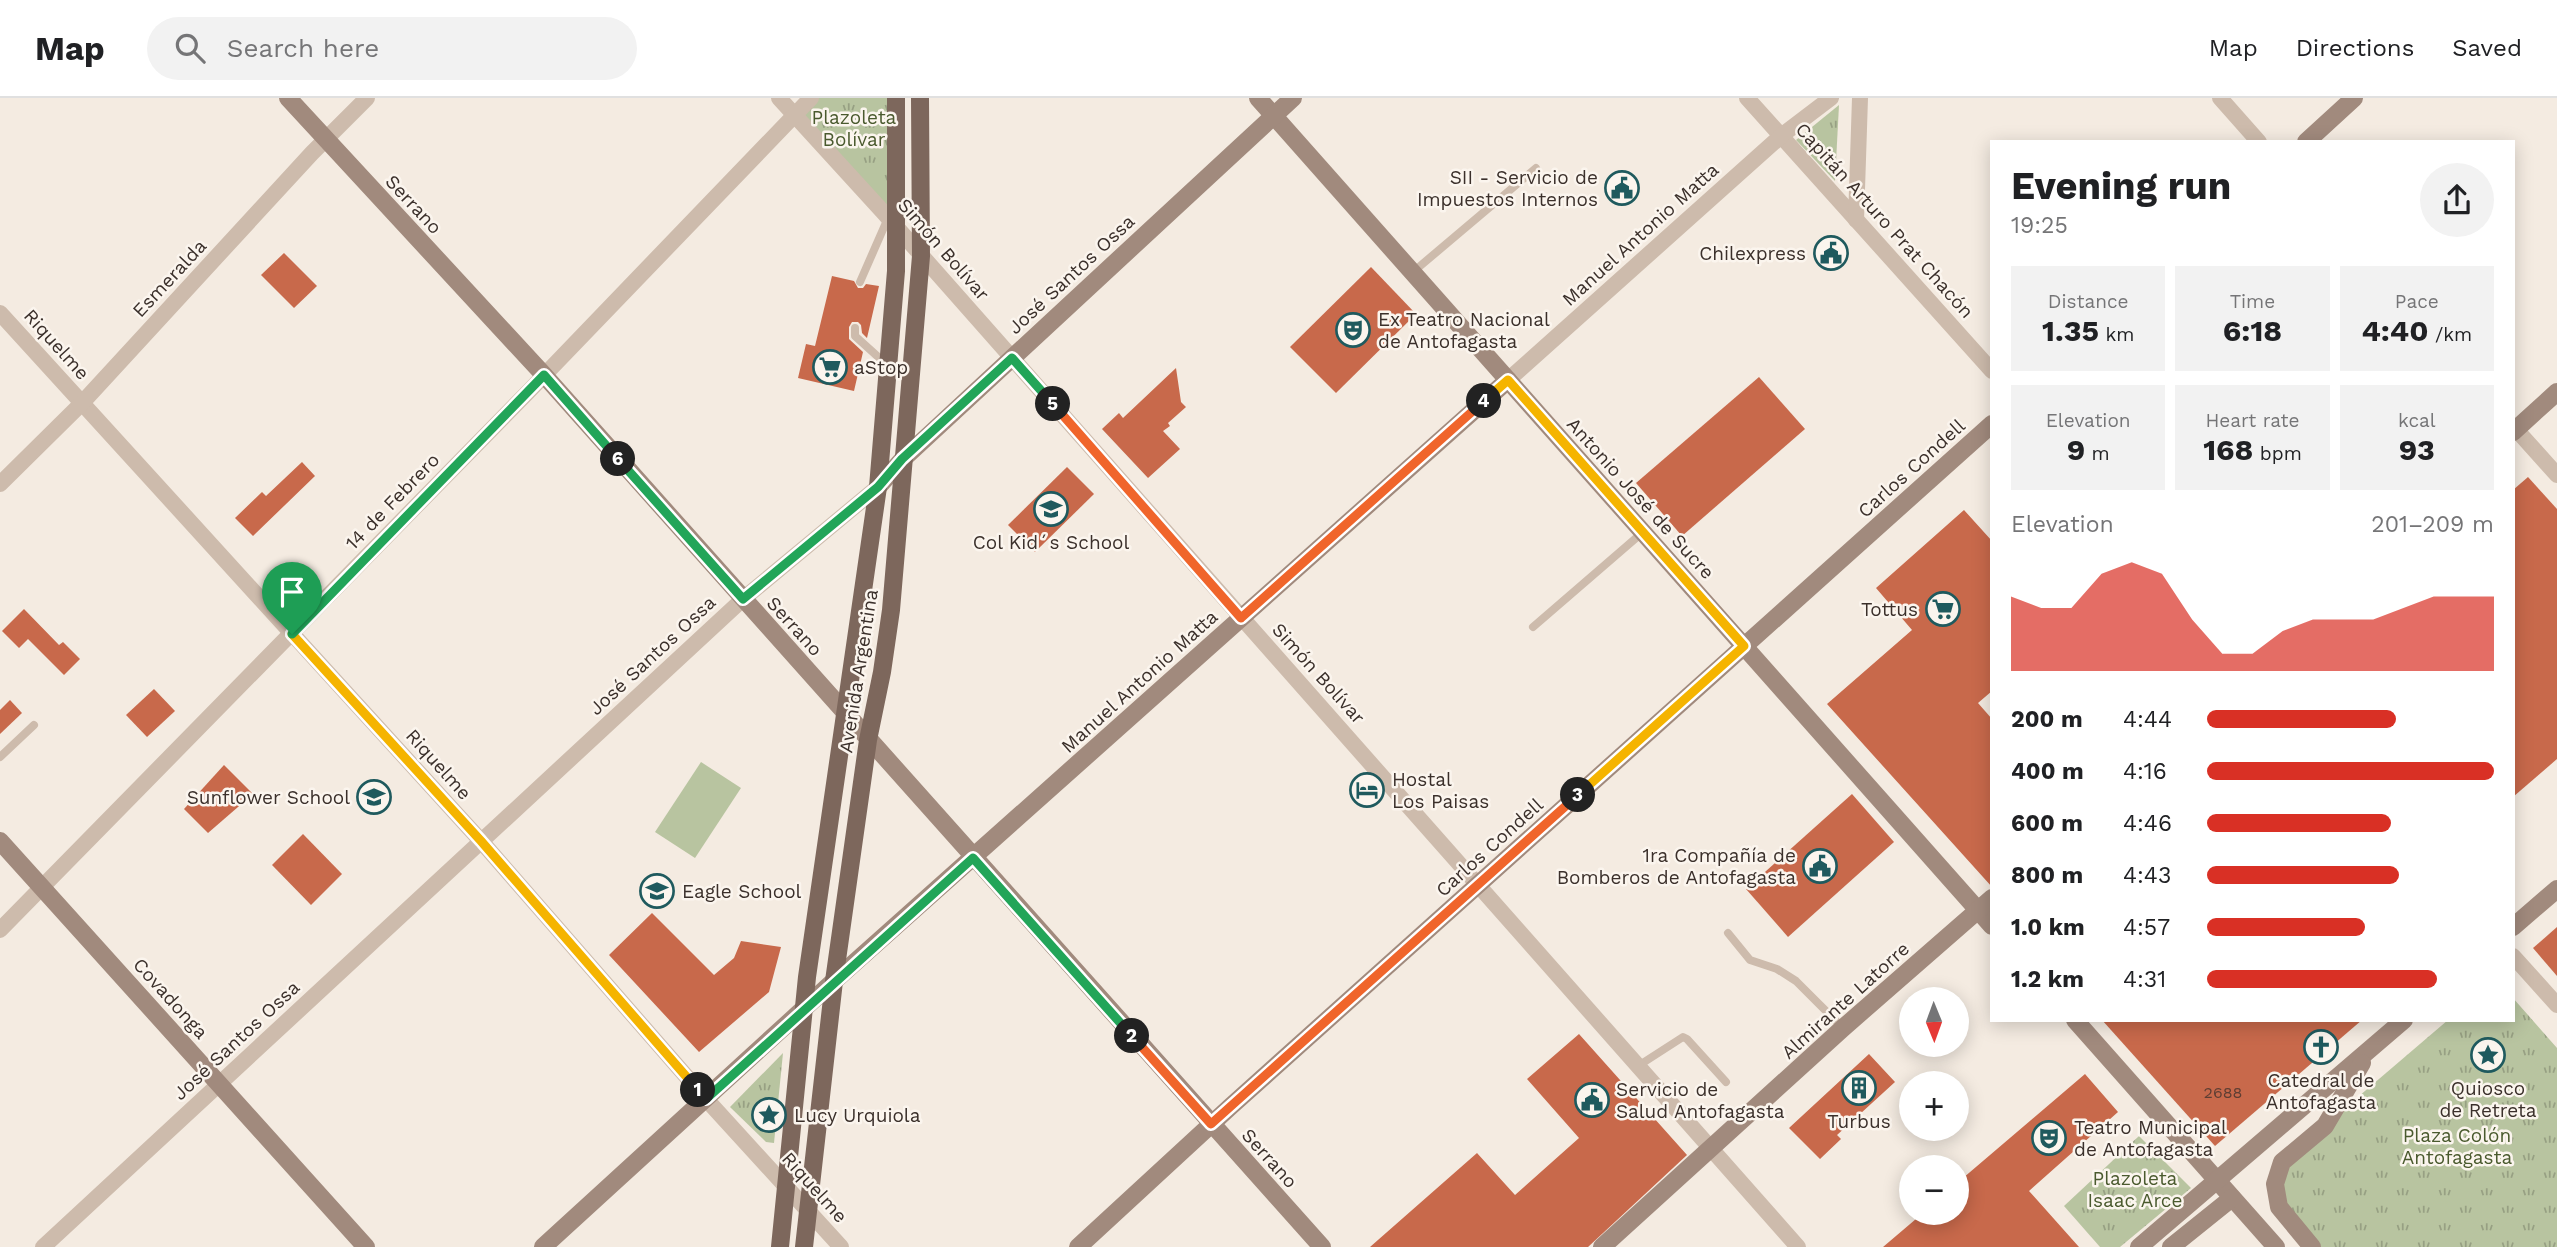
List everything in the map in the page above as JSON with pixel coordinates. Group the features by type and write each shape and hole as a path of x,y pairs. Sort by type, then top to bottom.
{"main road":[{"name":"Avenida Argentina","path":"780,1247 804,1009 878,487 896,271 892,223 896,98"},
{"name":"Avenida Argentina","path":"804,1247 834,981 868,740 891,610 921,256 920,98"}],"street":[{"name":"Serrano","path":"288,98 544,375 1322,1247"},
{"name":"Esmeralda","path":"0,484 82,403 367,98"},
{"name":"Simón Bolívar","path":"779,98 1479,884 1798,1247"},
{"name":"14 de Febrero","path":"0,930 292,634 811,98"},
{"name":"Antonio José de Sucre","path":"1258,98 1744,646 1985,904"},
{"name":"José Santos Ossa","path":"43,1247 743,599 878,487 902,459 1293,98"},
{"name":"Capitán Arturo Prat Chacón","path":"1747,98 1990,369"},
{"name":"Manuel Antonio Matta","path":"543,1247 834,981 1781,136 1831,98"},
{"path":"1856,220 1860,98"},
{"path":"2220,98 2257,140"},
{"path":"2307,140 2354,98"},
{"name":"Riquelme","path":"0,313 481,841 706,1099 841,1247"},
{"path":"2515,428 2557,392"},
{"name":"Carlos Condell","path":"1078,1247 1211,1124 1990,426"},
{"path":"2515,430 2557,475"},
{"name":"Covadonga","path":"0,841 366,1247"},
{"path":"2515,925 2557,889"},
{"name":"Almirante Latorre","path":"1602,1247 1843,1028 1985,904"},
{"path":"2515,958 2557,1005"},
{"path":"2078,1022 2276,1247"},
{"path":"2139,1247 2402,1022"},
{"path":"2312,1247 2279,1207 2275,1184 2282,1162 2325,1126 2369,1050"},
{"path":"2171,1247 2232,1198"}],"lane":[{"path":"1413,272 1536,168"},
{"path":"860,282 892,223"},
{"path":"855,327 855,336 888,366"},
{"path":"1533,627 1643,532"},
{"path":"0,757 34,725"},
{"path":"1728,933 1750,960 1777,969 1796,981 1843,1028"},
{"path":"1638,1066 1683,1037 1726,1082"}],"green space":[{"name":"Plazoleta Bolívar","path":"811,98 896,98 896,228 795,114"},
{"path":"1839,105 1835,181 1796,140"},
{"path":"701,762 741,788 695,858 655,832"},
{"name":"Plaza Colón Antofagasta","path":"2515,1000 2557,1048 2557,1247 2312,1247 2279,1207 2282,1162 2446,1022 2515,1022"},
{"path":"783,1053 774,1143 766,1142 730,1107"},
{"name":"Plazoleta Isaac Arce","path":"2139,1136 2191,1188 2120,1247 2100,1247 2064,1206"}],"building":[{"path":"284,253 317,286 294,308 261,275"},
{"name":"Ex Teatro Nacional de Antofagasta","path":"1371,267 1416,314 1336,393 1290,347"},
{"path":"832,276 854,281 858,288 863,288 866,284 879,286 867,338 858,322 852,322 849,327 849,339 863,352 854,391 798,378 806,344 815,346"},
{"path":"1176,368 1181,402 1186,407 1163,431 1180,449 1148,478 1102,429 1119,413 1123,418"},
{"path":"1759,377 1805,429 1682,536 1636,483"},
{"path":"302,462 315,476 253,536 235,518 262,492 266,496"},
{"name":"Col Kid´s School","path":"1067,467 1094,494 1035,552 1008,525"},
{"path":"2528,477 2557,509 2557,759 2515,795 2515,488"},
{"path":"1964,510 1990,539 1990,693 1978,703 1990,717 1990,885 1827,704 1912,630 1876,588"},
{"path":"24,609 59,645 63,642 80,659 64,675 28,639 19,648 2,631"},
{"path":"154,689 175,711 147,737 126,715"},
{"path":"10,700 22,713 0,734 0,710"},
{"path":"224,765 253,794 208,833 184,809"},
{"name":"1ra Compañía de Bomberos de Antofagasta","path":"1852,794 1894,842 1788,937 1746,889"},
{"path":"303,834 342,874 311,905 272,865"},
{"path":"652,913 714,975 734,958 741,941 781,947 769,992 699,1052 609,955"},
{"path":"2557,927 2557,976 2533,948"},
{"path":"2104,1022 2360,1022 2215,1146"},
{"path":"1579,1034 1687,1155 1588,1247 1370,1247 1477,1153 1515,1195 1579,1138 1527,1079"},
{"path":"1869,1054 1895,1082 1837,1135 1841,1139 1820,1159 1789,1128"},
{"name":"Teatro Municipal de Antofagasta","path":"2085,1074 2118,1112 2029,1191 2079,1247 1883,1247 1909,1225 1969,1225 1969,1173"}],"place":[{"name":"SII - Servicio de Impuestos Internos","path":"1622,188"},
{"name":"Chilexpress","path":"1831,253"},
{"name":"Ex Teatro Nacional de Antofagasta","path":"1353,330"},
{"name":"aStop","path":"830,367"},
{"name":"Col Kid´s School","path":"1051,509"},
{"name":"Tottus","path":"1943,609"},
{"name":"Hostal Los Paisas","path":"1367,790"},
{"name":"Sunflower School","path":"374,797"},
{"name":"1ra Compañía de Bomberos de Antofagasta","path":"1820,866"},
{"name":"Eagle School","path":"657,891"},
{"name":"Catedral de Antofagasta","path":"2321,1047"},
{"name":"Quiosco de Retreta","path":"2488,1055"},
{"name":"Turbus","path":"1859,1088"},
{"name":"Servicio de Salud Antofagasta","path":"1592,1100"},
{"name":"Lucy Urquiola","path":"769,1115"},
{"name":"Teatro Municipal de Antofagasta","path":"2049,1138"}],"route":[{"path":"1012,358 1241,618 1508,380 1744,646 1211,1124 973,858 706,1099 481,841 292,634 544,375 743,599 878,487 902,459 1012,358"}]}
